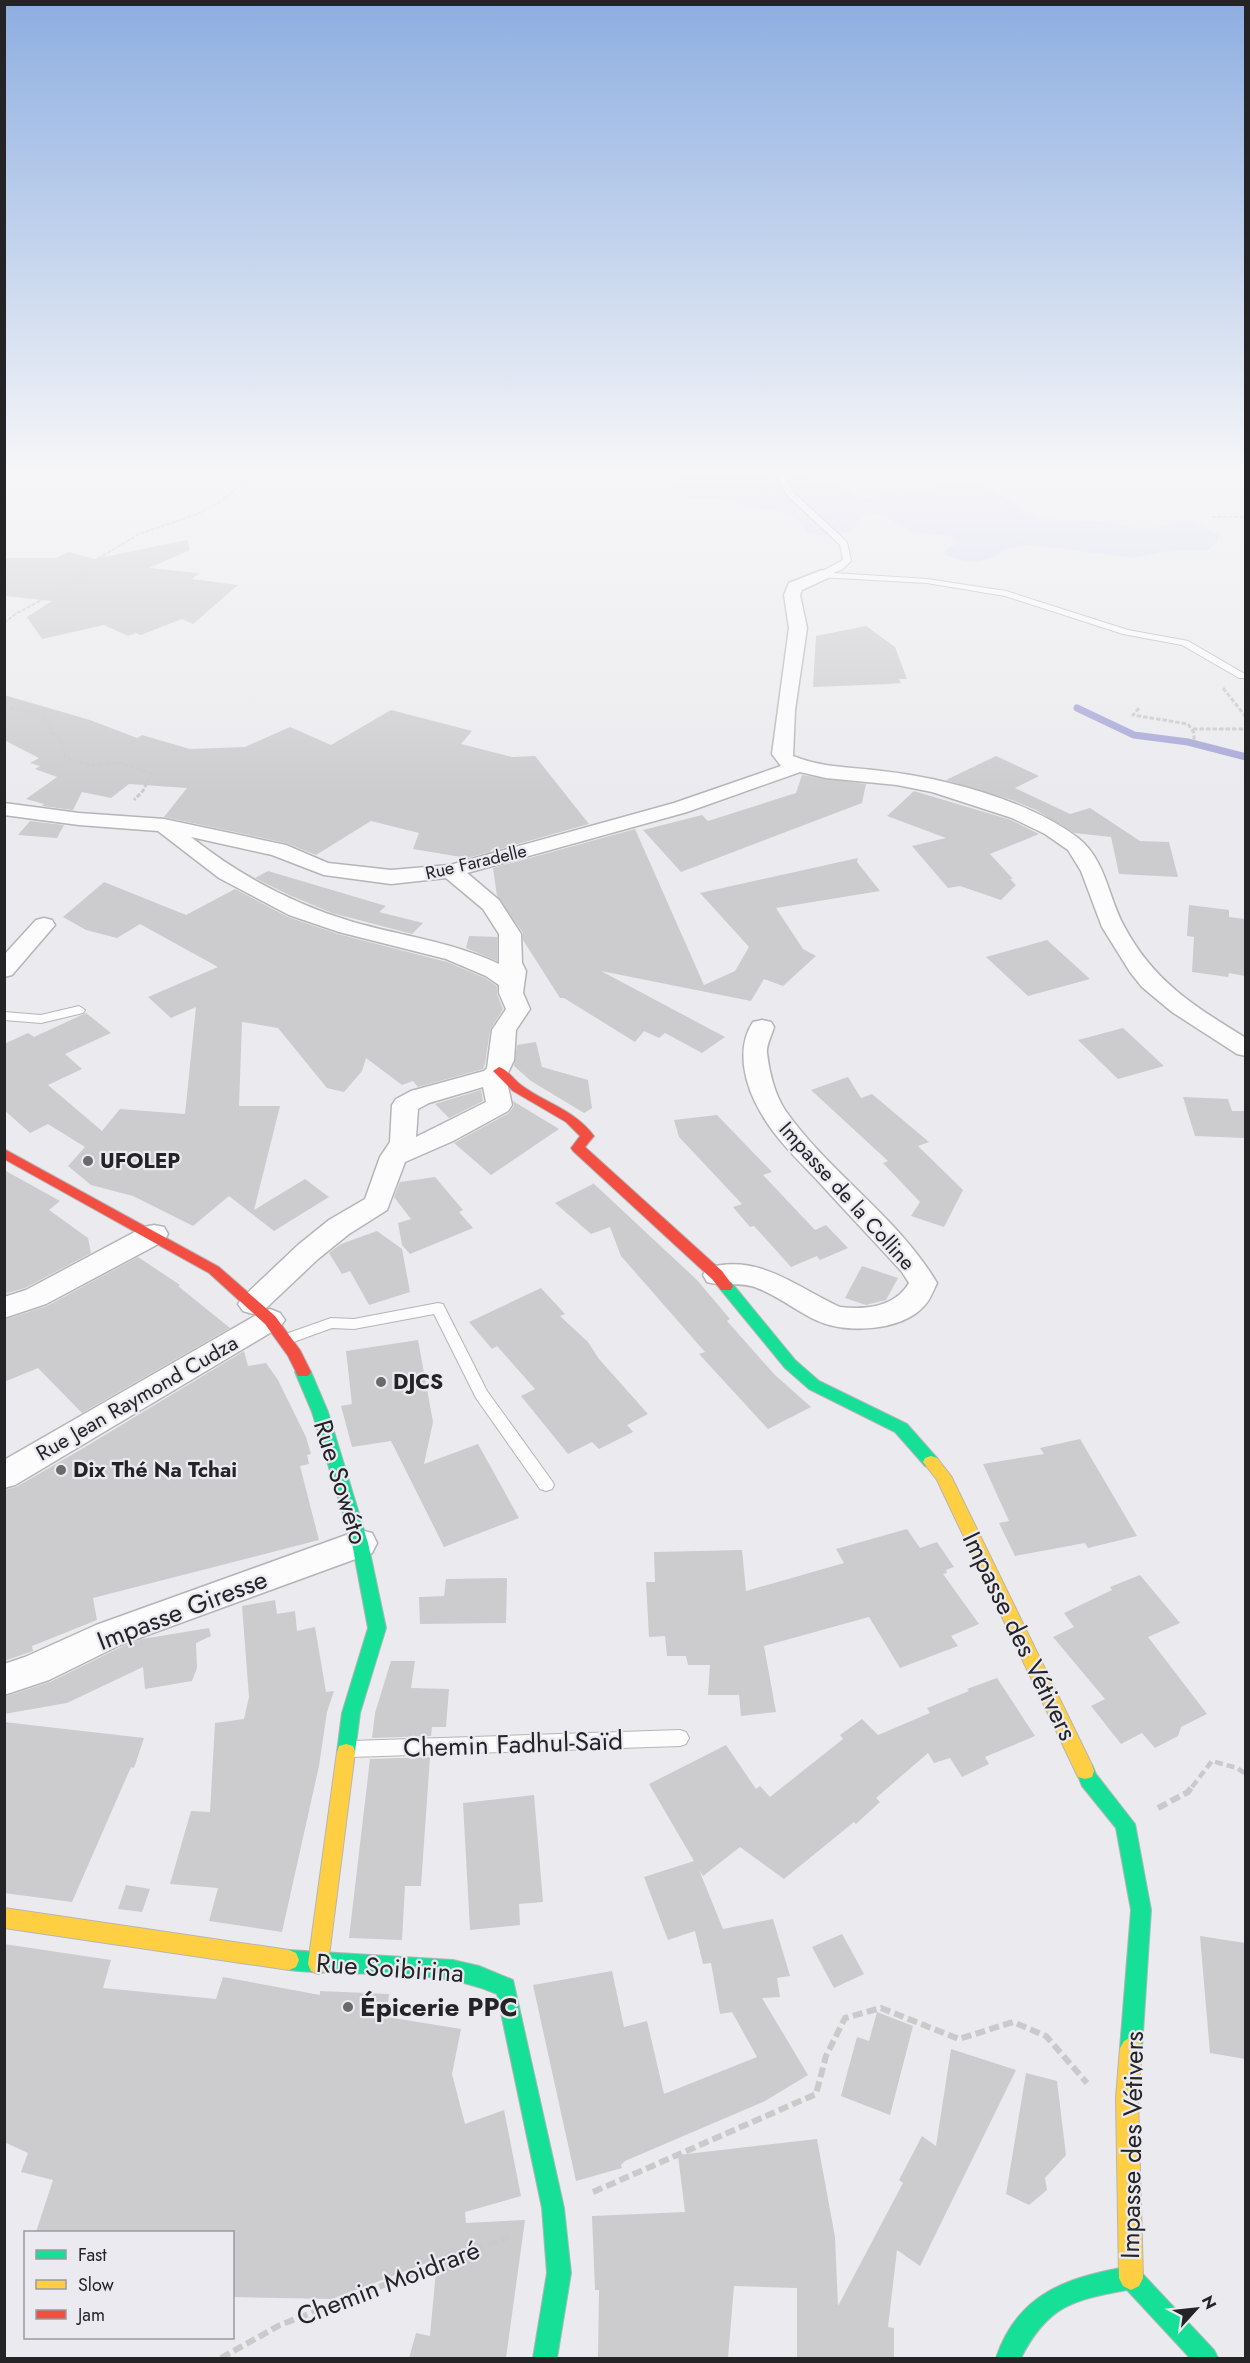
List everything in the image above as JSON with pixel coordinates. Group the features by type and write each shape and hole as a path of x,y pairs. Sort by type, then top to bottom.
{"street":[{"path":"819,576 795,587 792,595 798,628 786,710 782,754 785,759 799,766 898,779 941,789 1030,818 1052,830 1075,846 1086,859 1099,886 1109,918 1127,953 1150,982 1173,1002 1245,1048"},
{"name":"Rue Faradelle","path":"8,815 115,820 164,825 278,850 324,869 409,877 451,870 680,808 799,766"},
{"path":"164,825 183,843 234,879 304,914 460,957 497,971 511,982"},
{"path":"393,1156 444,1135 499,1105 496,1073 503,1060 501,1050 504,1028 514,1018 518,1009 511,993 514,971 510,963 510,934 491,905 451,870"},
{"path":"4,970 44,925"},
{"name":"Impasse de la Colline","path":"717,1275 754,1276 779,1286 832,1316 849,1318 880,1316 898,1310 914,1299 923,1283 912,1265 806,1152 773,1112 762,1089 754,1051 762,1027"},
{"name":"Impasse des Vétivers","path":"496,1073 517,1088 571,1119 587,1136 578,1148 717,1275 790,1364 814,1385 902,1428 943,1476 1089,1780 1125,1824 1142,1910 1127,2098 1131,2278"},
{"name":"Rue Jean Raymond Cudza","path":"4,1476 269,1321 308,1252 339,1227 377,1204 393,1156 403,1142 405,1105 420,1097 496,1073"},
{"name":"Rue Sowéto","path":"4,1153 154,1234 214,1270 269,1321 295,1354 321,1412 360,1543 377,1628 351,1713 318,1964"},
{"path":"4,1308 36,1297 154,1234"},
{"name":"Impasse Giresse","path":"4,1680 36,1669 108,1635 360,1543"},
{"name":"Rue Soibirina","path":"4,1918 318,1964 438,1968 476,1975 506,1987 553,2208 559,2273 545,2358"},
{"path":"1008,2358 1012,2348 1049,2301 1096,2283 1131,2278 1206,2358"}],"lane":[{"path":"844,576 927,581 1006,594 1126,632 1185,643 1242,676"},
{"path":"4,1016 41,1019 79,1010"},
{"path":"269,1321 354,1324 438,1308 481,1394 546,1485"},
{"name":"Chemin Fadhul-Saïd","path":"346,1749 680,1738"}],"path":[{"path":"4,622 72,584 81,576"},
{"path":"1219,682 1245,717"},
{"path":"4,706 39,715 50,723 51,730 61,741 65,758 90,765 122,763 151,773 143,790 115,820"},
{"path":"1139,708 1133,715 1188,724 1193,729 1194,741"},
{"path":"1193,729 1245,729"},
{"path":"1125,1824 1188,1792 1212,1761 1237,1768 1245,1774"},
{"path":"553,2208 640,2173 816,2094 826,2056 845,2018 881,2008 959,2039 1013,2022 1046,2036 1085,2082 1127,2098"},
{"name":"Chemin Moidraré","path":"220,2358 280,2325 532,2228 553,2208"}],"building":[{"path":"4,576 195,576 192,579 238,585 193,624 182,619 141,635 136,633 128,636 104,625 42,639 27,617 52,601 4,596"},
{"path":"866,626 895,647 907,679 899,679 901,683 813,687 816,636"},
{"path":"4,695 90,720 137,738 142,735 190,749 245,747 290,727 331,745 391,710 472,731 461,744 512,757 535,756 589,824 493,851 493,848 490,852 467,858 413,849 419,833 371,821 316,855 286,843 164,817 187,788 129,784 111,798 82,792 73,810 42,806 44,804 26,799 57,777 35,769 40,766 30,763 39,758 4,740"},
{"path":"996,756 1039,776 1015,788 1070,814 1090,808 1140,841 1169,842 1178,877 1119,874 1111,837 1074,833 1036,810 1012,800 946,780"},
{"path":"802,775 866,784 862,803 681,872 643,830 702,815 708,821 796,793"},
{"path":"914,791 1011,820 1039,834 990,854 1016,885 1001,900 960,886 948,888 912,846 946,838 887,816"},
{"path":"30,821 64,825 57,838 18,835"},
{"path":"635,829 704,985 735,971 749,947 700,893 858,858 857,862 880,891 776,908 803,949 816,956 783,986 764,979 751,1001 601,971 725,1037 702,1053 665,1033 659,1038 644,1031 635,1042 564,998 560,998 523,940 523,933 497,896 493,868"},
{"path":"268,871 386,906 379,912 423,923 412,934 332,913 255,878"},
{"path":"104,882 186,915 235,889 288,917 338,934 447,962 485,978 497,986 497,994 503,1009 490,1030 483,1069 418,1087 413,1081 402,1085 366,1058 362,1071 344,1092 327,1088 278,1028 242,1022 239,1106 280,1106 254,1210 305,1179 329,1197 274,1231 229,1196 193,1226 133,1196 91,1185 68,1166 85,1147 48,1124 30,1133 4,1110 4,1044 28,1033 34,1037 86,1013 111,1033 65,1054 82,1069 48,1085 102,1131 120,1109 185,1114 196,1007 171,1018 148,997 218,967 140,924 117,938 86,930 63,917"},
{"path":"1189,905 1229,910 1229,917 1245,919 1245,976 1229,973 1228,977 1192,972 1194,937 1187,936"},
{"path":"469,936 497,937 497,961 466,948"},
{"path":"1047,940 1090,979 1028,996 986,957"},
{"path":"1123,1028 1164,1066 1118,1079 1078,1040"},
{"path":"536,1042 542,1067 588,1080 592,1108 584,1113 531,1081 514,1066 517,1045"},
{"path":"848,1077 861,1098 872,1094 929,1142 918,1146 963,1190 944,1227 911,1216 920,1202 883,1163 888,1161 811,1090"},
{"path":"481,1090 483,1101 449,1118 435,1104"},
{"path":"1183,1097 1228,1099 1232,1111 1245,1111 1245,1138 1195,1136"},
{"path":"513,1101 559,1129 491,1175 454,1143 509,1113 514,1106"},
{"path":"717,1115 772,1172 763,1175 815,1230 826,1225 848,1248 820,1260 817,1256 791,1267 754,1226 750,1227 733,1207 742,1204 679,1137 674,1120"},
{"path":"4,1170 60,1201 49,1210 88,1238 91,1253 25,1288 4,1294"},
{"path":"435,1177 463,1210 459,1212 473,1228 410,1254 402,1245 398,1223 411,1219 394,1197 400,1182"},
{"path":"592,1182 697,1280 730,1319 727,1321 775,1375 811,1407 768,1429 699,1354 705,1352 621,1256 610,1227 591,1234 555,1203 593,1184"},
{"path":"377,1231 402,1249 410,1292 369,1305 350,1271 342,1274 329,1253 341,1244"},
{"path":"138,1257 180,1285 178,1286 230,1328 82,1413 38,1368 4,1382 4,1320 47,1306"},
{"path":"862,1266 898,1278 886,1300 866,1305 845,1298"},
{"path":"541,1288 565,1314 560,1316 588,1342 599,1359 648,1414 627,1425 633,1432 599,1449 592,1442 568,1454 521,1396 535,1389 497,1346 492,1349 469,1322"},
{"path":"418,1340 433,1422 424,1464 478,1444 519,1518 444,1547 391,1441 352,1447 341,1406 352,1404 346,1351"},
{"path":"244,1351 248,1366 266,1363 278,1380 306,1437 311,1454 307,1455 309,1464 300,1466 319,1540 93,1598 97,1620 32,1646 33,1651 4,1661 4,1490 16,1487 80,1450"},
{"path":"1080,1439 1137,1536 1088,1548 1085,1543 1015,1556 999,1523 1009,1521 983,1464 1044,1454 1040,1448"},
{"path":"907,1529 920,1548 937,1542 954,1567 943,1574 979,1624 951,1636 958,1646 900,1668 869,1617 764,1646 776,1712 741,1716 739,1695 708,1695 710,1665 688,1665 686,1656 667,1656 665,1636 649,1637 646,1582 655,1582 654,1552 742,1550 746,1591 844,1563 836,1549"},
{"path":"1140,1575 1180,1623 1148,1637 1207,1714 1181,1727 1178,1736 1155,1748 1142,1733 1121,1744 1091,1706 1105,1699 1053,1637 1074,1627 1064,1613 1112,1590 1110,1587"},
{"path":"507,1578 506,1623 420,1624 419,1597 444,1596 446,1579"},
{"path":"275,1600 277,1614 295,1611 297,1631 315,1627 326,1692 334,1691 327,1712 319,1766 282,1932 209,1921 218,1888 170,1884 191,1811 210,1812 215,1723 244,1719 249,1697 242,1606"},
{"path":"209,1628 211,1636 196,1643 197,1668 192,1681 145,1689 143,1667 67,1703 4,1714 4,1697 50,1682 121,1647 142,1639"},
{"path":"391,1661 415,1661 411,1688 449,1689 446,1727 432,1727 431,1736 372,1738 375,1713"},
{"path":"997,1678 1035,1736 985,1757 989,1764 962,1777 950,1758 934,1763 928,1753 876,1798 880,1802 856,1824 854,1822 784,1879 740,1847 703,1876 699,1870 723,1929 773,1919 790,1976 777,1978 780,1997 762,1998 808,2075 765,2101 625,2161 621,2165 622,2168 576,2181 533,1985 612,1971 624,2027 647,2021 664,2094 757,2057 732,2012 720,2014 711,1963 703,1964 695,1931 668,1940 644,1877 694,1861 649,1784 726,1745 756,1789 760,1786 770,1797 843,1739 840,1735 862,1719 878,1735 930,1713 927,1708"},
{"path":"4,1722 144,1738 134,1768 131,1767 72,1902 4,1893"},
{"path":"430,1757 421,1886 405,1886 402,1940 349,1938 370,1759"},
{"path":"534,1795 543,1902 519,1904 520,1925 470,1930 463,1803"},
{"path":"126,1885 150,1889 142,1912 118,1909"},
{"path":"842,1934 864,1974 834,1988 812,1947"},
{"path":"1200,1936 1245,1943 1245,2059 1210,2053"},
{"path":"4,1944 111,1960 103,1988 216,1999 223,1977 320,1995 320,1991 389,1994 387,2017 461,2029 452,2074 465,2124 504,2110 521,2196 465,2212 466,2223 525,2220 506,2358 409,2358 416,2333 430,2336 437,2259 332,2299 234,2297 234,2231 36,2231 53,2180 21,2172 28,2153 4,2142"},
{"path":"877,2012 913,2026 890,2115 841,2096 857,2037 869,2041"},
{"path":"951,2049 1016,2070 920,2266 897,2250 888,2327 894,2328 894,2358 797,2358 797,2288 734,2286 728,2358 598,2358 599,2290 595,2290 592,2216 685,2212 678,2155 817,2139 835,2237 838,2306 903,2183 899,2180 922,2136 936,2146"},
{"path":"1026,2073 1057,2081 1066,2155 1045,2178 1047,2190 1029,2205 1006,2194"}],"waterway":[{"path":"1077,708 1134,735 1188,742 1246,757"}],"traffic: fast":[{"path":"726,1286 790,1364 814,1385 901,1428 931,1462"},
{"path":"303,1372 320,1412 360,1543 377,1628 351,1713 346,1752"},
{"path":"1085,1771 1089,1780 1125,1824 1141,1910 1131,2048"},
{"path":"289,1960 312,1963 430,1967 475,1975 506,1987 553,2208 559,2273 545,2358"},
{"path":"1131,2278 1206,2358"},
{"path":"1008,2358 1031,2320 1043,2307 1056,2298 1089,2286 1131,2278"}],"traffic: slow":[{"path":"931,1462 943,1476 1085,1771"},
{"path":"318,1964 346,1752"},
{"path":"4,1918 289,1960"},
{"path":"1131,2048 1127,2098 1131,2278"}],"traffic: jam":[{"path":"499,1071 517,1088 571,1119 587,1136 578,1148 717,1275 726,1286"},
{"path":"4,1153 214,1270 270,1320 295,1354 303,1372"}],"place":[{"name":"UFOLEP","path":"88,1161"},
{"name":"DJCS","path":"381,1382"},
{"name":"Dix Thé Na Tchai","path":"61,1470"},
{"name":"Épicerie PPC","path":"348,2007"}]}
